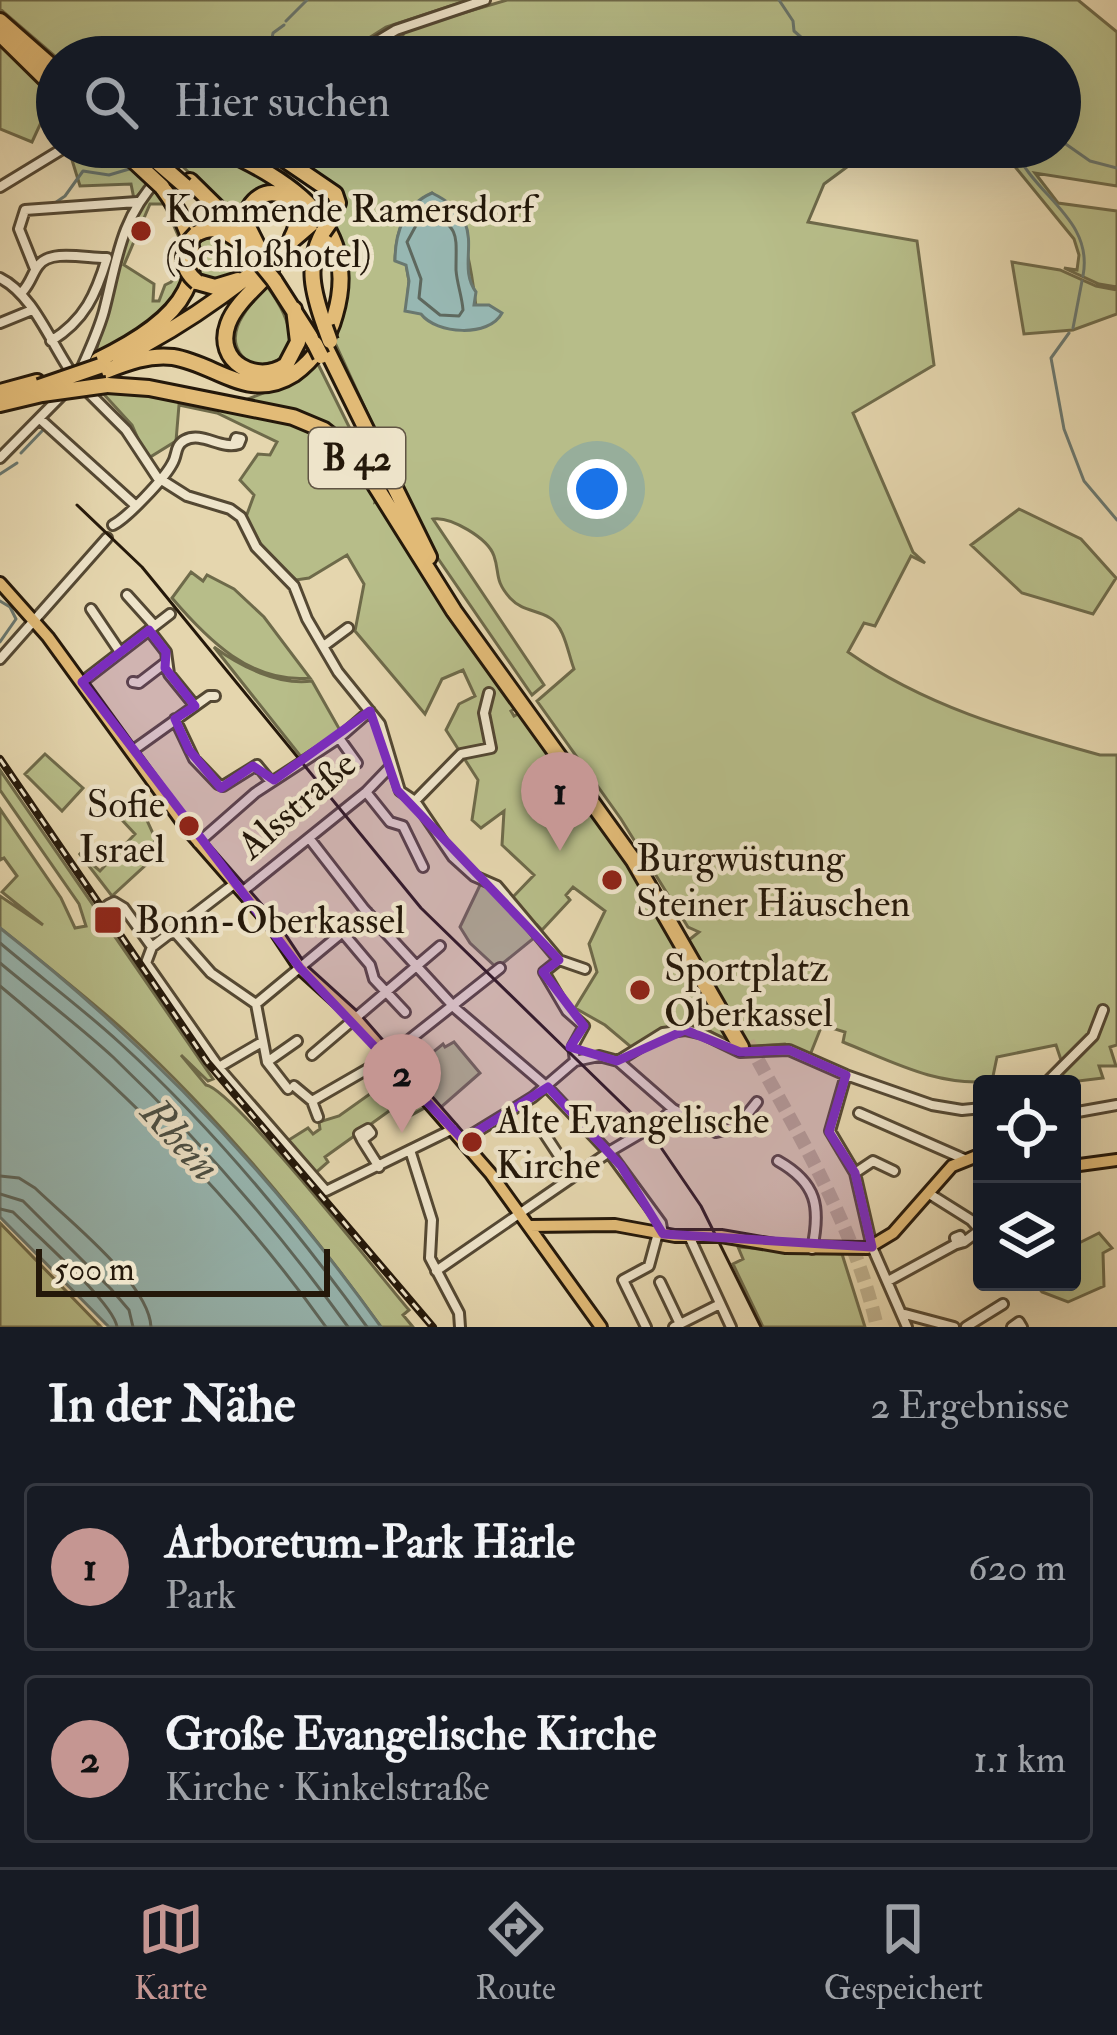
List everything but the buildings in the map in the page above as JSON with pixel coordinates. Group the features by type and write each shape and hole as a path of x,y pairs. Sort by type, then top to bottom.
{"highway":[{"path":"0,21 36,52"},
{"path":"2,36 36,64"},
{"path":"2,36 36,69"},
{"path":"105,370 164,322 190,283 194,258 187,228 162,187 142,168"},
{"path":"168,168 188,183"},
{"path":"172,168 255,258"},
{"path":"0,397 142,358 170,357 232,381 266,385 307,364 330,329 340,277 325,224 288,184 257,168"},
{"path":"296,168 335,194 313,255 311,275 323,342"},
{"path":"255,258 245,217 251,203 263,194 283,195 296,209 298,225 286,246"},
{"path":"323,342 274,276 255,258 221,230 196,234 183,259 197,282 218,286 255,258 286,246 326,217"},
{"path":"297,307 297,347 286,365 260,374 245,370 230,357 226,335 231,317 326,217"},
{"path":"105,370 179,326 255,258"},
{"path":"39,388 105,370 274,276"},
{"name":"B 42","path":"105,370 149,388 302,419 343,443 634,861 744,1044 629,838 460,606 390,483 340,375 340,363 323,342"},
{"name":"B 42","path":"323,342 344,403 428,571"}],"main road":[{"path":"0,584 82,682 198,842 300,968 355,1018 463,1140 601,1327"},
{"path":"529,1226 614,1225 812,1249 872,1247 893,1234 947,1170 973,1156"},
{"path":"1081,1165 1116,1162"}],"street":[{"path":"386,36 485,0"},
{"path":"0,187 36,165"},
{"path":"0,458 76,379 99,328 117,245 138,202 173,168"},
{"path":"35,271 19,229 25,210 138,202"},
{"path":"23,291 42,261 52,257 107,258 96,295 80,319 51,341"},
{"path":"0,278 23,291 76,379 126,430 160,478 187,496 241,517 256,548 294,586 307,620 387,737 396,786 415,800 453,857 474,876 497,886 559,960 585,969"},
{"path":"0,323 32,310"},
{"path":"40,419 135,505"},
{"path":"112,525 160,478 186,439 200,438 227,448 234,444"},
{"path":"0,659 106,538"},
{"path":"127,596 166,652 169,674 195,706"},
{"path":"91,609 120,652"},
{"path":"82,682 170,614"},
{"path":"325,646 347,628"},
{"path":"133,682 139,683 166,662"},
{"path":"415,800 460,754 491,748 484,713 490,693"},
{"path":"132,751 215,696"},
{"path":"198,842 370,711"},
{"path":"175,719 194,759 218,784 229,783 256,765 271,782"},
{"path":"339,737 357,763"},
{"name":"Alsstraße","path":"152,947 309,838 392,765"},
{"path":"365,792 390,822 403,826 423,867"},
{"path":"309,838 367,912 454,1006 547,1086 654,1213 660,1234 649,1266 623,1280 646,1327"},
{"path":"108,905 122,905 152,947 146,961 150,970 223,1072 326,1191 453,1129"},
{"path":"256,1004 367,912"},
{"path":"174,931 211,973 256,1004 267,1062 291,1088 312,1101 318,1117"},
{"path":"343,933 405,1012"},
{"path":"312,1054 440,946"},
{"path":"559,960 544,972 567,1011 584,1026 573,1046 575,1061"},
{"path":"312,1101 388,1056 500,968"},
{"path":"1055,1075 1093,1036 1103,1010"},
{"path":"617,1061 662,1033 686,1030 740,1052 789,1051 932,1105 973,1109"},
{"path":"223,1072 262,1042"},
{"path":"267,1062 297,1042"},
{"path":"463,1140 547,1086 575,1061 599,1056 617,1061 673,1109 706,1127 726,1132 757,1102"},
{"path":"845,1075 830,1131 855,1173 872,1247 907,1327"},
{"path":"1081,1111 1117,1105"},
{"path":"436,1271 658,1124 673,1109"},
{"path":"859,1113 964,1159"},
{"path":"540,1127 573,1177"},
{"path":"362,1139 380,1167"},
{"path":"410,1150 430,1208 429,1253 459,1313 460,1327"},
{"path":"778,1161 804,1177 819,1219 812,1249"},
{"path":"855,1173 873,1161 894,1171"},
{"path":"888,1282 980,1230 928,1192"},
{"path":"688,1236 731,1327"},
{"path":"660,1282 683,1325 720,1304"},
{"path":"966,1327 1003,1304"},
{"path":"904,1313 954,1327"},
{"path":"1012,1327 1018,1322 1022,1327"}],"highlighted area":[{"path":"149,630 166,652 165,668 195,706 175,719 189,750 221,788 253,766 274,780 370,711 397,790 559,960 543,972 584,1026 570,1047 617,1061 685,1030 740,1052 789,1050 846,1075 829,1132 855,1173 872,1247 663,1234 621,1166 548,1087 463,1140 300,968 82,682"}],"green space":[{"path":"0,0 469,0 372,36 36,36 36,40 0,9"},
{"path":"507,0 1078,0 1117,32 1117,186 1035,173 1058,203 1117,211 1117,287 1064,268 1077,270 1074,239 1016,168 1081,168 1081,36 403,36 405,30"},
{"path":"0,43 36,78 36,133 32,142 0,129"},
{"path":"74,168 166,168 134,199 131,184 80,186"},
{"path":"184,168 252,168 309,209 303,213 285,195 268,189 252,196 238,218"},
{"path":"296,168 846,168 824,184 808,222 917,241 934,365 853,413 913,552 925,563 911,556 875,626 864,623 848,652 907,687 969,714 1100,755 1117,755 1117,1045 1110,1047 1116,1066 1099,1066 1103,1078 1081,1081 1081,1075 1048,1075 1061,1060 1056,1045 997,1057 993,1075 973,1075 973,1082 953,1080 843,1042 845,1032 822,1025 810,1055 785,1044 735,1048 711,1032 688,1026 660,1030 631,1047 575,1008 597,972 589,944 605,911 573,887 566,895 570,900 542,930 537,925 532,929 510,900 534,875 502,845 504,811 481,828 472,820 478,780 446,730 459,704 475,696 463,670 442,679 425,714 355,631 364,584 347,555 309,578 296,580 266,554 246,517 254,495 240,480 258,454 270,455 277,442 217,413 179,405 176,441 147,459 132,425 99,389 310,426 346,452 375,502 380,500 518,707 511,711 514,716 522,712 623,852 680,947 699,932 688,927 621,819 537,701 574,669 559,628 550,618 510,598 484,542 458,525 433,519 544,685 532,695 426,541 335,343 344,301 333,228 343,207","holes":["432,193 460,232 476,307 407,303 406,264 395,260 408,212"]},
{"path":"157,188 185,238 181,242 164,204 150,204 124,265 154,284 153,301 159,301 165,285 181,268 187,281 165,315 95,356 127,230 143,201"},
{"path":"204,236 228,241 249,260 248,266 216,283 198,275 196,246"},
{"path":"1012,262 1060,270 1117,290 1117,314 1073,330 1024,334"},
{"path":"267,286 287,324 288,348 270,363 252,365 241,355 235,335"},
{"path":"318,364 364,457 339,434 243,401 292,382"},
{"path":"1019,509 1081,539 1116,578 1093,614 1022,593 971,545"},
{"path":"191,572 203,581 207,575 234,589 264,617 310,678 268,674 215,643 172,598"},
{"path":"214,647 260,673 312,681 341,732 302,758"},
{"path":"45,754 83,788 62,811 25,774"},
{"path":"0,770 213,1079 208,1081 181,1055 307,1186 409,1310 403,1315 413,1327 381,1327 293,1212 197,1102 112,1020 0,928 0,896 43,925 2,892 17,876 4,858 0,860 0,809 61,898 75,928 86,926 79,904 0,790"},
{"path":"139,788 156,840 146,851 150,861 112,896 79,853 100,871 135,834 122,820 134,804 130,793"},
{"path":"482,881 497,888 534,938 497,968 460,927"},
{"path":"454,1042 480,1073 439,1109 422,1091 433,1084 421,1070 412,1069 443,1044"},
{"path":"391,1079 397,1085 404,1080 428,1106 406,1118 396,1106 325,1157 328,1162 312,1176 284,1143 308,1128 313,1134 320,1129 319,1122 339,1116"},
{"path":"0,1223 101,1327 0,1327"},
{"path":"1099,1233 1112,1248 1103,1253 1104,1286 1068,1302 1042,1292 1081,1291 1081,1242"},
{"path":"738,1247 842,1254 865,1327 763,1327 733,1264 743,1259"}],"water":[{"path":"432,193 451,205 467,229 474,305 489,305 502,313 486,327 450,329 405,311 409,281 406,265 395,261 397,240 408,212"},
{"name":"Rhein","path":"0,928 106,1018 205,1114 297,1217 381,1327 109,1327 0,1217"}],"waterway":[{"path":"286,21 307,0"},
{"path":"779,0 800,36"},
{"path":"272,36 284,25"},
{"path":"1081,155 1117,168"},
{"path":"52,205 83,171 109,175 133,168"},
{"path":"1026,168 1080,238 1083,276"},
{"path":"1073,328 1082,281"},
{"path":"1069,333 1051,358 1064,429 1084,481 1117,520"},
{"path":"21,453 43,430"},
{"path":"0,474 17,463"},
{"path":"0,601 16,619 0,642"}],"tunnel":[{"path":"748,1042 839,1216 877,1327"}],"tram line":[{"path":"77,505 142,567 421,908 649,1130 701,1206 761,1327"}],"railway":[{"path":"0,759 207,1062 433,1327"}],"place":[{"name":"Kommende Ramersdorf (Schloßhotel)","path":"141,231"},
{"name":"Sofie Israel","path":"189,826"},
{"name":"Arboretum-Park Härle","path":"560,851"},
{"name":"Burgwüstung Steiner Häuschen","path":"612,880"},
{"name":"Bonn-Oberkassel","path":"108,920"},
{"name":"Sportplatz Oberkassel","path":"640,990"},
{"name":"Große Evangelische Kirche","path":"402,1133"},
{"name":"Alte Evangelische Kirche","path":"472,1142"}]}
